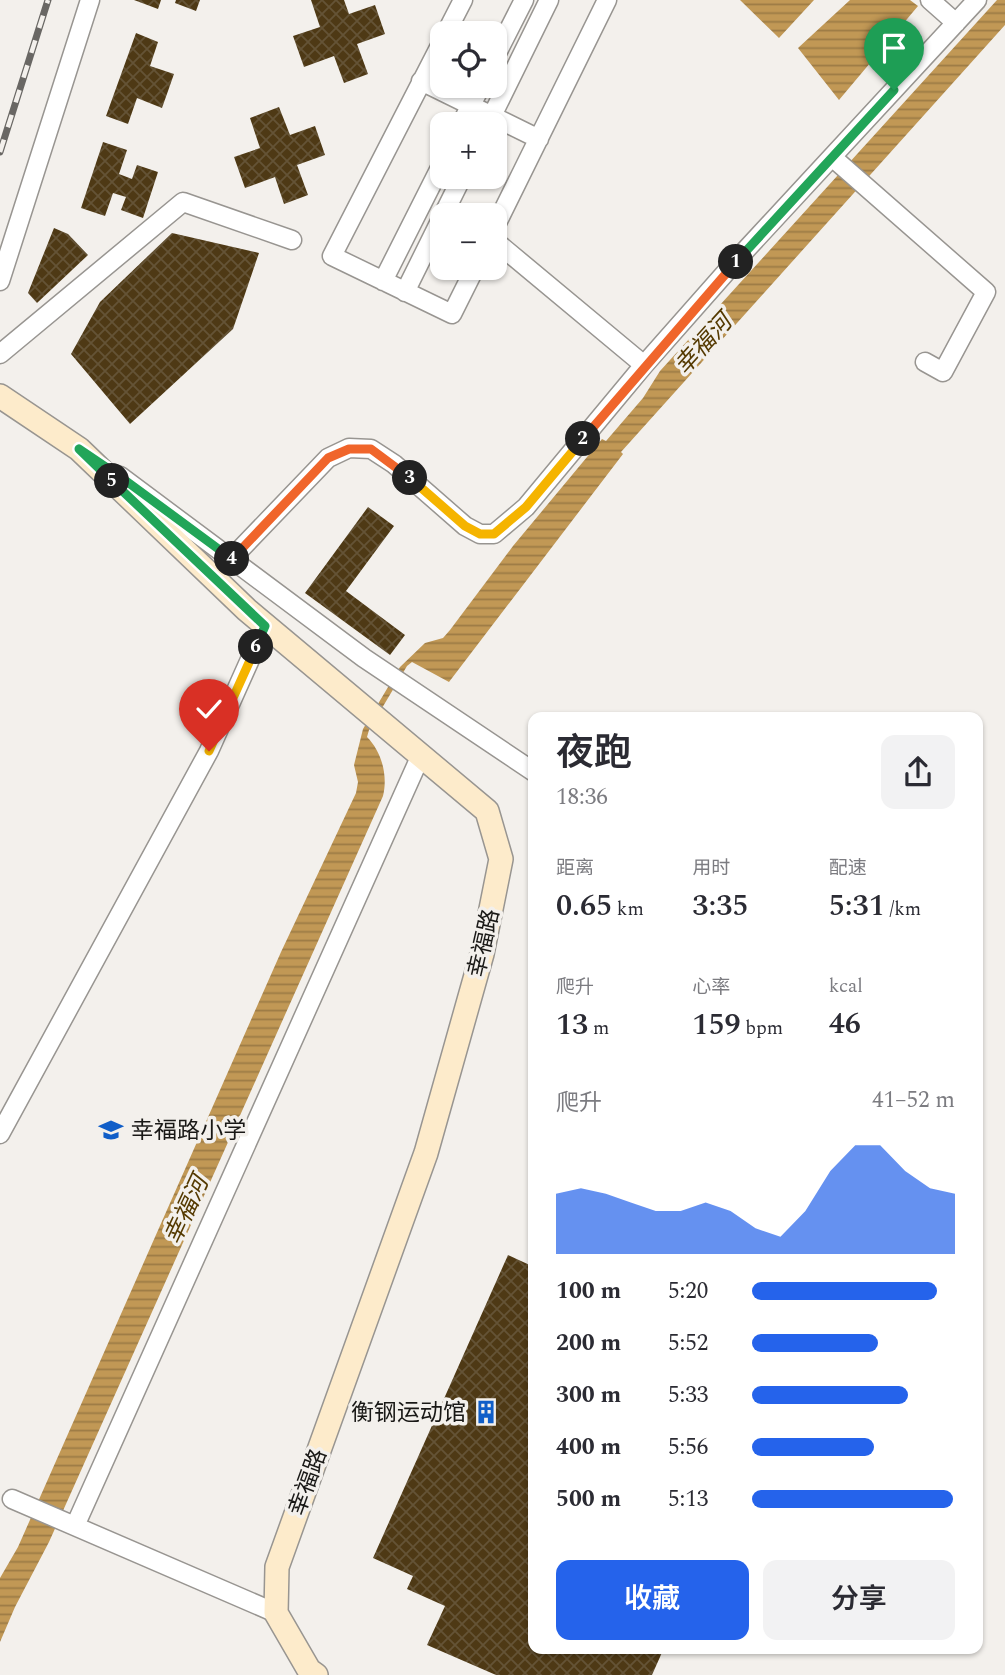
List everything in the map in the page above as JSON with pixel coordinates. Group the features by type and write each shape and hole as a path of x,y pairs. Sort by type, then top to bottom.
{"street":[{"path":"0,281 90,0"},
{"path":"452,21 463,0"},
{"path":"507,33 524,0"},
{"path":"494,112 549,0"},
{"path":"507,203 607,0"},
{"path":"930,0 956,23"},
{"path":"231,559 328,458 349,449 371,449 394,464 465,526 480,534 494,534 526,507 644,365 977,0"},
{"path":"430,65 332,257 452,314 469,280"},
{"path":"422,81 480,112"},
{"path":"467,112 475,98"},
{"path":"507,127 539,139"},
{"path":"832,157 986,292 943,372 925,362"},
{"path":"383,281 430,188"},
{"path":"405,292 455,189"},
{"path":"0,354 183,202 292,240"},
{"path":"507,251 644,365"},
{"name":"幸福路","path":"0,396 79,449 265,626 487,811 501,859 482,954 426,1153 277,1567 276,1613"},
{"path":"79,449 364,658 528,768"},
{"path":"0,1134 209,751 265,626"},
{"path":"71,1525 421,755"},
{"path":"17,1501 276,1613 309,1670 316,1675"}],"water":[{"path":"740,0 814,0 779,38"},
{"path":"850,0 910,0 918,6 839,100 798,48"},
{"name":"幸福河","path":"997,0 1005,0 1005,25 621,452 623,454 449,682 412,662 407,666 367,737 377,750 382,765 385,780 383,796 49,1542 0,1642 0,1578 18,1547 281,952 356,793 358,782 354,765 363,729 400,667 425,643 443,638 513,546 602,439 606,441 643,398 660,371"}],"building":[{"path":"134,0 161,0 158,9"},
{"path":"176,0 200,0 196,11 175,3"},
{"path":"311,0 344,0 349,14 375,5 385,34 357,44 368,74 344,83 334,56 304,67 293,36 320,27"},
{"path":"136,33 158,42 150,66 174,74 162,108 137,98 128,124 106,116"},
{"path":"279,107 290,135 315,126 325,155 297,165 308,195 284,204 275,177 245,188 234,157 260,148 250,118"},
{"path":"103,142 127,150 119,174 132,179 137,165 158,172 143,218 121,210 126,197 113,193 105,216 81,208"},
{"path":"54,228 68,234 88,255 37,303 28,293"},
{"path":"172,233 259,253 233,329 130,424 71,354 100,302"},
{"path":"368,507 394,526 346,591 405,635 390,655 305,593"},
{"name":"衡钢运动馆","path":"508,1255 528,1264 528,1654 661,1654 652,1675 496,1675 427,1645 445,1606 407,1589 413,1576 373,1558"}],"railway":[{"path":"0,152 48,0"}],"place":[{"name":"幸福路小学","path":"111,1130"},
{"name":"衡钢运动馆","path":"486,1412"}],"route":[{"path":"209,751 265,626 79,449 231,559 328,458 349,449 371,449 394,464 465,526 480,534 494,534 526,507 644,365 894,90"}]}
